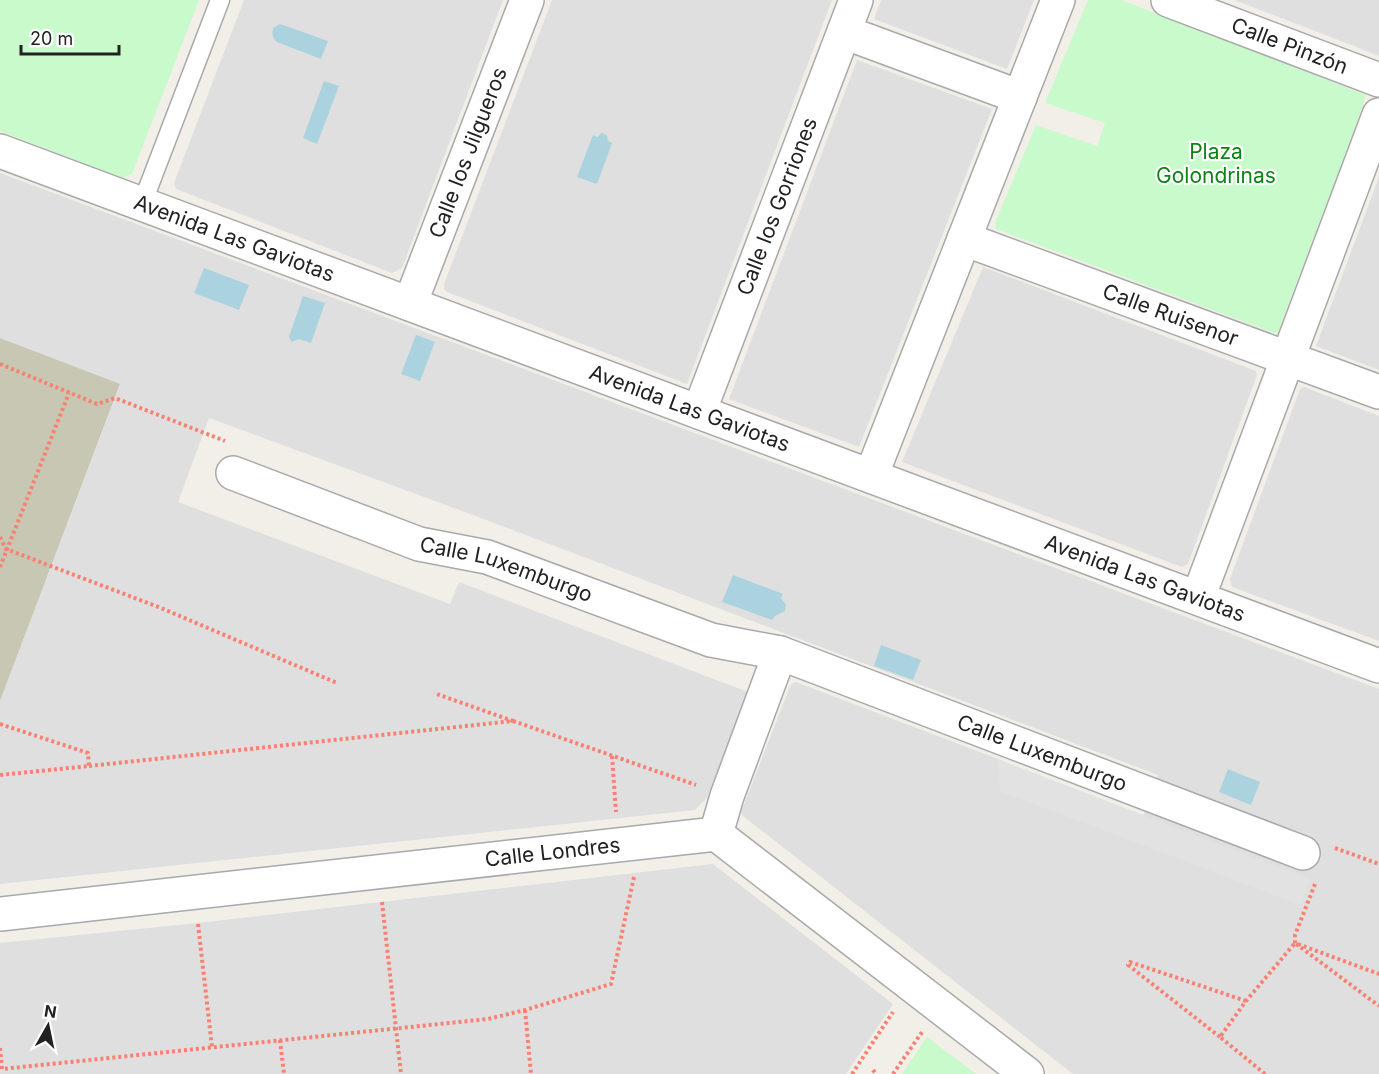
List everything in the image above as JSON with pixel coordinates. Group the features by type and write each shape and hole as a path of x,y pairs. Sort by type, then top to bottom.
{"street":[{"name":"Calle los Jilgueros","path":"410,304 526,0"},
{"name":"Calle los Gorriones","path":"699,412 856,0"},
{"path":"871,476 1058,0"},
{"name":"Calle Pinzón","path":"1168,0 1379,80"},
{"path":"844,32 1020,97"},
{"path":"1198,598 1379,115"},
{"name":"Avenida Las Gaviotas","path":"0,151 1379,666"},
{"name":"Calle Ruisenor","path":"964,239 1379,392"},
{"name":"Calle Luxemburgo","path":"233,473 419,544 487,557 711,640 780,653 1317,861"},
{"path":"780,653 727,796 716,834 1027,1074"},
{"name":"Calle Londres","path":"0,914 716,834"}],"lane":[{"path":"142,204 220,0"}],"path":[{"path":"0,364 97,404 115,398 225,441 233,473"},
{"path":"0,567 69,393"},
{"path":"0,537 6,549 161,608 337,683"},
{"path":"434,693 727,796"},
{"path":"0,775 513,721"},
{"path":"0,724 88,753 89,766"},
{"path":"612,756 619,844"},
{"path":"1220,1037 1246,1001 1295,943 1295,935 1317,861 1379,864"},
{"path":"0,1048 2,1068 488,1019 525,1010 611,984 634,873"},
{"path":"381,896 401,1074"},
{"path":"198,917 212,1047"},
{"path":"1295,943 1379,974"},
{"path":"1295,943 1379,1006"},
{"path":"1246,1001 1130,962 1128,965 1266,1074"},
{"path":"525,1010 531,1074"},
{"path":"852,1074 894,1011"},
{"path":"893,1074 922,1031 930,1031"},
{"path":"280,1040 284,1074"}],"shaded area":[{"path":"244,0 503,0 402,268 392,273 176,189 174,183"},
{"path":"552,0 832,0 687,384 444,289"},
{"path":"881,0 1034,0 1007,69 874,19"},
{"path":"1234,0 1379,0 1379,56 1354,46"},
{"path":"857,60 992,109 859,447 729,399"},
{"path":"0,173 1379,689 1379,1074 1073,1074 743,816 741,812 791,684 796,682 998,759 1001,791 1134,841 1158,775 473,515 209,418 178,502 450,604 459,582 748,692 707,798 695,810 0,884 0,701 120,385 0,338"},
{"path":"1379,177 1379,370 1316,346"},
{"path":"983,267 1256,371 1257,375 1188,564 1182,567 902,462"},
{"path":"0,338 120,384 0,701"},
{"path":"1304,387 1379,416 1379,641 1232,587 1230,579 1300,389"},
{"path":"998,759 1310,879 1300,905 1000,791"},
{"path":"713,864 893,1004 846,1074 0,1074 0,943 198,923"}],"green space":[{"path":"0,0 199,0 132,174 122,178 0,131"},
{"name":"Plaza Golondrinas","path":"1088,0 1121,0 1366,95 1277,334 996,229 995,223 1036,125 1097,146 1105,123 1045,103"},
{"path":"927,1037 976,1074 902,1074"}],"water":[{"path":"280,24 328,41 321,59 277,42 273,36 273,28"},
{"path":"324,81 339,86 317,144 303,138"},
{"path":"602,133 607,135 608,141 612,143 597,184 577,177 593,135 597,137"},
{"path":"204,268 249,285 239,310 194,293"},
{"path":"303,296 325,303 311,343 299,339 292,342 289,337"},
{"path":"416,335 435,342 420,381 401,374"},
{"path":"733,575 783,594 781,598 786,605 785,611 772,620 722,602"},
{"path":"881,645 921,660 913,680 874,666"},
{"path":"1228,769 1260,782 1251,805 1219,792"}]}
